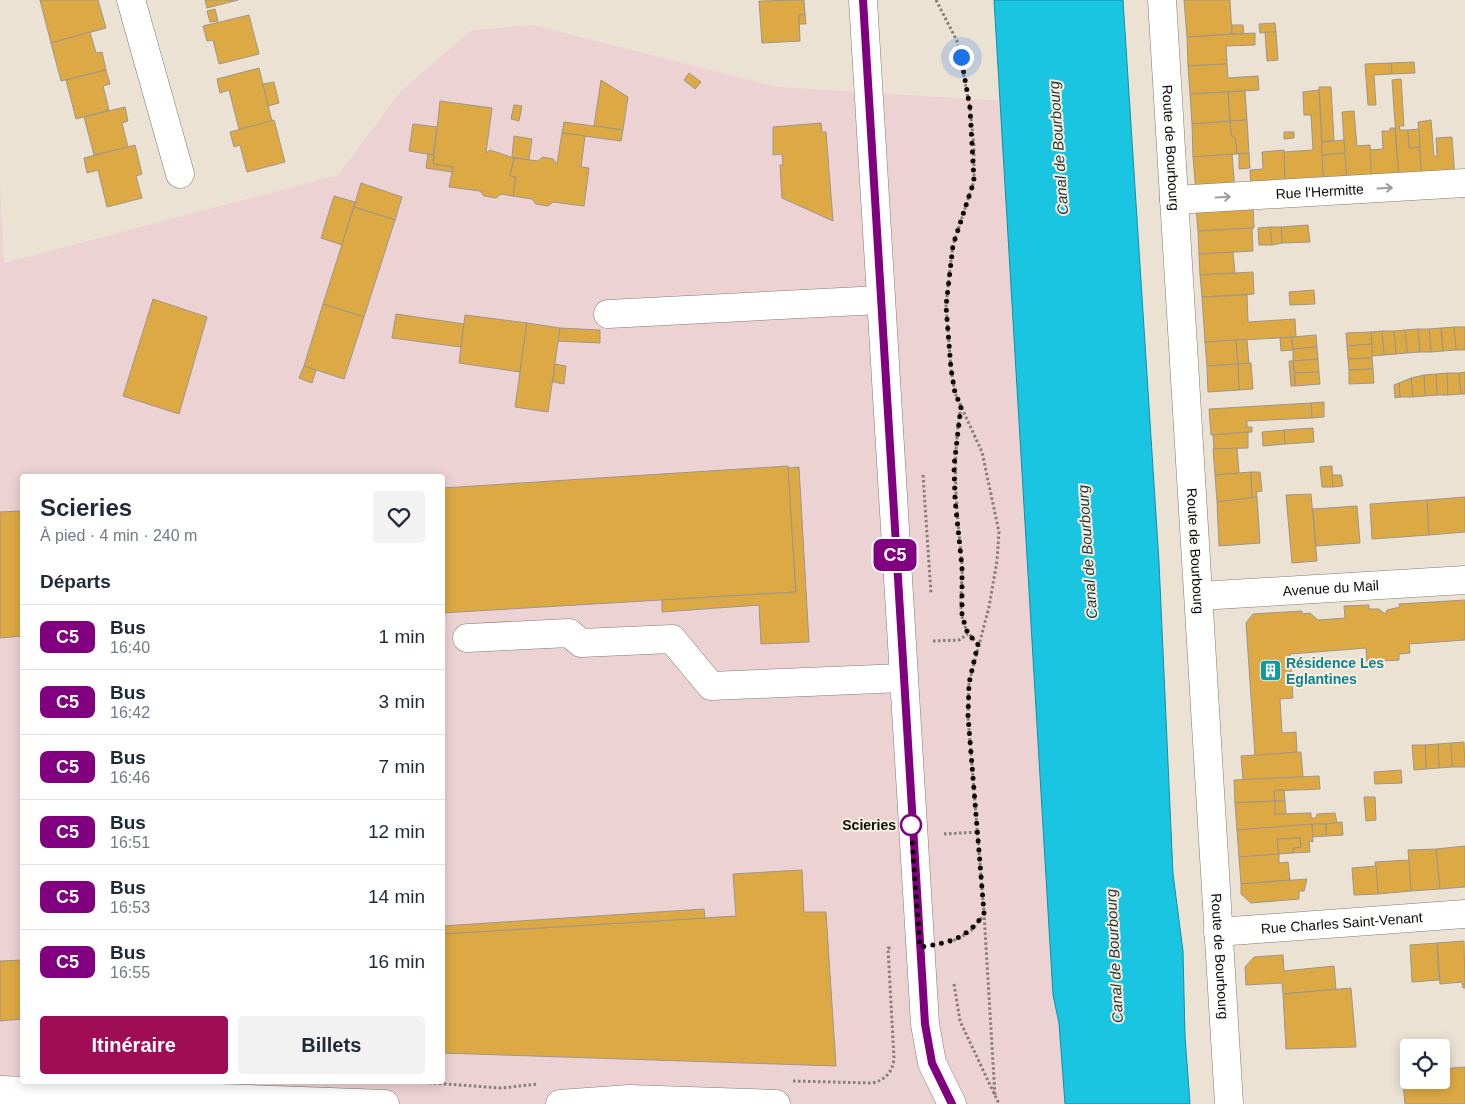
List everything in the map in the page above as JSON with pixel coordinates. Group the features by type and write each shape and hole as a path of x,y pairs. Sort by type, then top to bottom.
{"street":[{"path":"131,0 180,174"},
{"path":"863,0 902,678 920,947 929,1052 937,1075 952,1104"},
{"name":"Route de Bourbourg","path":"1162,0 1229,1104"},
{"name":"Rue l'Hermitte","path":"1174,200 1465,183"},
{"path":"608,314 880,300"},
{"name":"Avenue du Mail","path":"1198,596 1465,580"},
{"path":"467,638 569,633 581,642 672,639 711,686 902,678"},
{"name":"Rue Charles Saint-Venant","path":"1218,932 1465,914"},
{"path":"0,1090 100,1087 385,1104"},
{"path":"560,1104 780,1092"}],"path":[{"path":"936,0 957,41 970,108 974,145 974,181 953,245 946,306 951,369 955,393 982,452 999,532 997,562 989,607 969,683 968,716 996,1096"},
{"path":"961,406 955,443 955,500 962,567 962,616 968,634 978,644"},
{"path":"933,641 959,640 968,634"},
{"path":"944,834 978,832"},
{"path":"780,1092 879,1082 891,1072 894,1058 888,948 920,947 950,943 970,932 984,913"},
{"path":"950,943 951,951"},
{"path":"953,976 960,1021 999,1104"},
{"path":"443,1084 501,1088 539,1084"}],"shaded area":[{"path":"533,25 778,87 1024,102 1096,1104 0,1104 0,184 4,263 338,175 401,91 472,30"}],"water":[{"name":"Canal de Bourbourg","path":"994,0 1123,0 1159,562 1173,874 1183,951 1185,1036 1190,1104 1065,1104 1059,1023 1053,995"}],"building":[{"path":"40,0 98,0 106,28 51,43"},
{"path":"205,0 238,0 207,8"},
{"path":"804,0 805,14 799,15 800,41 762,43 759,1"},
{"path":"1184,0 1230,0 1232,34 1187,37"},
{"path":"215,9 218,21 210,22 207,11"},
{"path":"805,14 806,24 799,24 799,15"},
{"path":"249,15 259,54 219,64 213,40 207,41 203,26"},
{"path":"1275,23 1276,32 1260,33 1259,24"},
{"path":"1232,25 1243,25 1244,34 1232,34"},
{"path":"90,32 96,53 102,52 106,70 61,81 51,43"},
{"path":"1265,32 1276,32 1278,60 1267,61"},
{"path":"1255,33 1255,45 1226,46 1227,64 1188,66 1187,37"},
{"path":"1414,62 1415,73 1392,74 1391,63"},
{"path":"1391,63 1392,74 1374,75 1376,105 1368,105 1365,64"},
{"path":"1227,64 1228,78 1258,76 1259,90 1190,94 1188,66"},
{"path":"259,68 272,121 239,129 229,90 220,93 217,79"},
{"path":"106,70 110,84 103,86 109,110 76,119 66,80"},
{"path":"689,73 701,82 695,89 684,80"},
{"path":"1401,79 1404,126 1399,126 1400,130 1408,130 1409,148 1420,147 1422,180 1399,181 1392,80"},
{"path":"601,80 628,97 623,130 594,126"},
{"path":"274,82 279,103 268,106 263,84"},
{"path":"1319,87 1331,87 1334,140 1322,142"},
{"path":"1319,90 1324,186 1285,188 1284,152 1313,150 1311,115 1304,115 1303,92"},
{"path":"1245,91 1247,120 1230,121 1228,92"},
{"path":"1228,92 1230,121 1192,124 1190,94"},
{"path":"440,101 492,108 486,153 490,150 514,158 510,176 516,177 513,196 501,194 496,198 484,196 480,191 449,187 453,167 433,164"},
{"path":"514,105 522,106 519,121 511,119"},
{"path":"125,107 128,121 122,123 128,147 94,155 84,117"},
{"path":"1354,111 1357,146 1370,145 1372,183 1347,184 1342,112"},
{"path":"274,120 285,162 247,172 240,145 234,147 230,132"},
{"path":"1247,120 1249,153 1237,154 1235,138 1231,135 1230,121"},
{"path":"1431,120 1434,156 1437,157 1436,138 1452,137 1455,179 1422,180 1418,122"},
{"path":"1230,121 1231,135 1235,138 1237,154 1193,157 1192,124"},
{"path":"564,122 623,130 621,141 562,133"},
{"path":"821,123 822,132 826,132 833,221 782,198 780,165 783,165 782,154 773,155 773,127"},
{"path":"413,124 437,127 433,155 409,151"},
{"path":"1390,128 1395,128 1399,181 1372,183 1370,150 1383,149 1382,131 1390,131"},
{"path":"1419,129 1420,147 1409,148 1408,130"},
{"path":"1284,132 1294,132 1294,138 1284,139"},
{"path":"562,133 585,136 581,167 589,168 584,206 553,202 548,206 536,204 532,199 513,196 516,177 510,176 514,158 538,161 543,157 553,159 557,164"},
{"path":"514,136 532,139 529,160 512,157"},
{"path":"1344,140 1345,153 1322,155 1322,142"},
{"path":"135,145 142,174 136,176 142,198 107,207 98,170 87,173 84,158"},
{"path":"1284,150 1285,188 1251,190 1250,170 1263,169 1262,152"},
{"path":"1249,153 1250,168 1239,169 1239,154"},
{"path":"1345,153 1347,184 1324,186 1322,155"},
{"path":"428,154 434,155 433,164 453,167 452,172 426,168"},
{"path":"1232,154 1235,191 1196,193 1193,157"},
{"path":"361,183 402,197 395,220 354,207"},
{"path":"334,196 355,202 342,245 321,238"},
{"path":"1253,205 1254,228 1198,231 1196,208"},
{"path":"354,207 395,220 364,317 323,304"},
{"path":"1308,225 1310,242 1282,243 1281,227"},
{"path":"1270,227 1272,245 1259,245 1258,228"},
{"path":"1270,227 1281,227 1282,243 1272,245"},
{"path":"1252,228 1253,251 1199,254 1198,231"},
{"path":"1233,252 1235,273 1200,275 1199,254"},
{"path":"1253,272 1254,294 1202,297 1200,275"},
{"path":"1314,290 1315,304 1290,305 1289,292"},
{"path":"1247,295 1248,322 1295,319 1296,337 1205,342 1202,297"},
{"path":"153,299 207,317 179,414 123,396"},
{"path":"323,304 364,317 344,379 304,366"},
{"path":"396,314 464,324 461,347 392,338"},
{"path":"465,315 527,323 520,372 459,363"},
{"path":"527,323 560,328 548,412 515,407"},
{"path":"1454,327 1465,327 1465,350 1456,350"},
{"path":"1454,327 1456,350 1443,351 1441,328"},
{"path":"560,328 600,330 600,343 558,341"},
{"path":"1441,328 1443,351 1431,352 1429,329"},
{"path":"1418,329 1420,352 1407,353 1405,330"},
{"path":"1418,329 1429,329 1431,352 1420,352"},
{"path":"1405,330 1407,353 1396,354 1394,331"},
{"path":"1382,331 1394,331 1396,354 1384,355"},
{"path":"1382,331 1384,355 1372,356 1371,332"},
{"path":"1371,332 1372,344 1347,346 1346,333"},
{"path":"1316,335 1317,347 1293,349 1292,337"},
{"path":"1291,337 1293,350 1281,351 1280,338"},
{"path":"1236,340 1238,364 1207,366 1205,342"},
{"path":"1236,340 1247,340 1249,363 1238,364"},
{"path":"1372,344 1372,358 1348,359 1347,346"},
{"path":"1317,347 1318,359 1293,361 1293,349"},
{"path":"1372,358 1373,369 1349,370 1348,359"},
{"path":"1318,359 1319,372 1295,373 1293,361"},
{"path":"1289,361 1293,361 1295,386 1291,386"},
{"path":"1251,363 1253,389 1239,390 1238,364"},
{"path":"555,364 566,366 564,384 553,382"},
{"path":"1238,364 1239,390 1208,392 1207,366"},
{"path":"304,366 316,370 312,383 299,378"},
{"path":"1373,369 1374,383 1349,384 1349,370"},
{"path":"1319,372 1320,384 1295,386 1295,373"},
{"path":"1465,372 1465,394 1461,394 1459,373"},
{"path":"1447,373 1448,395 1437,395 1436,374"},
{"path":"1447,373 1459,373 1461,394 1448,395"},
{"path":"1436,374 1437,395 1425,396 1424,375"},
{"path":"1424,375 1425,396 1413,397 1411,378"},
{"path":"1411,378 1413,397 1400,397 1399,383"},
{"path":"1399,383 1400,397 1395,398 1394,385"},
{"path":"1324,402 1324,417 1312,418 1311,403"},
{"path":"1311,403 1312,418 1247,421 1247,427 1252,427 1252,432 1211,435 1209,409"},
{"path":"1313,428 1314,442 1285,444 1284,430"},
{"path":"1284,430 1285,444 1263,446 1262,432"},
{"path":"1248,432 1248,448 1214,449 1213,435"},
{"path":"1237,448 1239,473 1215,475 1213,449"},
{"path":"788,466 796,592 445,613 445,488"},
{"path":"1332,466 1333,487 1322,487 1320,467"},
{"path":"799,467 809,642 761,644 759,605 662,612 662,600 796,592 788,468"},
{"path":"1251,472 1252,498 1217,502 1215,475"},
{"path":"1251,472 1260,472 1262,491 1256,492 1257,497 1252,498"},
{"path":"1332,475 1341,475 1343,486 1333,487"},
{"path":"1311,494 1317,561 1292,563 1286,495"},
{"path":"1257,497 1260,543 1219,546 1217,502"},
{"path":"1465,497 1465,532 1429,535 1427,500"},
{"path":"1427,500 1429,535 1372,539 1370,504"},
{"path":"1357,506 1360,543 1316,546 1313,509"},
{"path":"20,511 20,636 0,638 0,512"},
{"name":"Résidence Les Eglantines","path":"1465,600 1465,640 1409,644 1410,653 1399,654 1399,660 1367,662 1366,648 1290,654 1293,698 1280,699 1282,733 1296,732 1297,752 1255,756 1246,623 1253,614 1302,611 1302,614 1310,613 1318,620 1345,618 1344,606 1369,605 1369,609 1379,609 1385,614 1387,610 1400,607 1399,604"},
{"path":"1464,742 1465,767 1452,767 1451,743"},
{"path":"1451,743 1452,767 1439,768 1438,744"},
{"path":"1438,744 1439,768 1426,769 1425,745"},
{"path":"1412,745 1425,745 1426,769 1414,770"},
{"path":"1301,752 1303,777 1243,780 1241,756"},
{"path":"1401,770 1402,783 1375,784 1374,772"},
{"path":"1319,776 1320,789 1274,791 1275,801 1235,803 1234,780"},
{"path":"1284,790 1285,801 1275,801 1274,791"},
{"path":"1364,797 1375,797 1376,820 1366,821"},
{"path":"1275,801 1275,814 1311,813 1311,818 1316,818 1317,814 1335,813 1337,823 1237,830 1235,803"},
{"path":"1275,801 1285,801 1286,814 1275,814"},
{"path":"1342,822 1343,835 1326,836 1326,824"},
{"path":"1312,824 1313,842 1309,841 1310,852 1293,853 1293,848 1301,847 1300,838 1277,839 1279,854 1239,857 1237,830"},
{"path":"1312,824 1326,824 1326,836 1313,837"},
{"path":"1300,838 1301,847 1293,848 1293,853 1279,854 1277,839"},
{"path":"1465,846 1465,887 1440,889 1436,849"},
{"path":"1436,849 1440,889 1411,891 1408,850"},
{"path":"1279,854 1279,863 1288,862 1290,880 1241,884 1239,857"},
{"path":"1409,860 1411,891 1378,894 1375,862"},
{"path":"1376,866 1378,894 1354,895 1352,868"},
{"path":"802,870 804,912 826,912 836,1066 445,1053 445,934 736,916 733,874"},
{"path":"1307,879 1304,891 1299,891 1299,899 1251,903 1241,894 1241,884"},
{"path":"704,909 705,918 445,934 445,926"},
{"path":"1464,941 1465,988 1463,988 1462,982 1440,984 1437,943"},
{"path":"1437,943 1439,980 1412,982 1410,945"},
{"path":"1283,955 1284,971 1334,966 1336,989 1283,994 1282,983 1246,985 1245,967 1254,957"},
{"path":"20,960 20,1019 0,1021 0,961"},
{"path":"1351,988 1356,1047 1286,1049 1283,994"},
{"path":"1465,1067 1465,1104 1405,1104 1404,1089 1450,1089 1450,1068"}],"bus line":[{"name":"C5","path":"863,0 902,678 925,1024 932,1063 952,1104"}],"place":[{"name":"Résidence Les Eglantines","path":"1270,671"},
{"name":"Scieries","path":"911,825"}],"route":[{"path":"911,825 920,947 950,943 970,932 984,913 968,716 969,683 978,644 968,634 962,616 962,567 955,500 954,466 956,435 961,406 955,393 951,369 946,306 953,245 974,181 974,145 961,57"}]}
